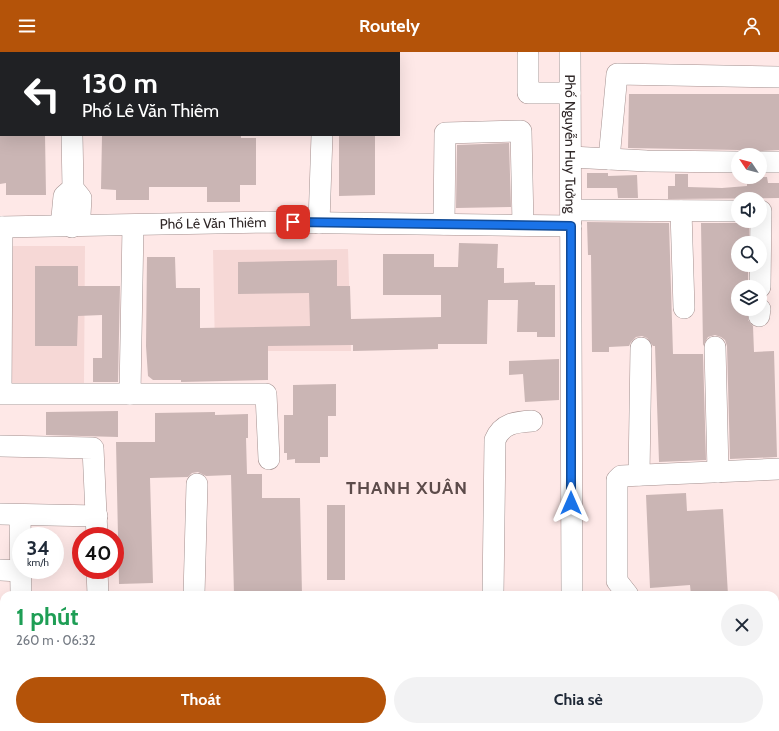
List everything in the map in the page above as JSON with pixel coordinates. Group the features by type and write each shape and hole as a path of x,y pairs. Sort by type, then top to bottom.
{"street":[{"name":"Phố Nguyễn Huy Tưởng","path":"570,52 572,591"},
{"path":"528,55 528,94 570,93"},
{"path":"609,158 617,74 779,77"},
{"path":"444,220 445,133 521,131 523,220"},
{"path":"72,136 73,188 64,196 62,216 72,227"},
{"path":"319,223 322,136"},
{"path":"571,157 647,161 731,162"},
{"path":"767,162 779,162"},
{"path":"681,211 684,308"},
{"name":"Phố Lê Văn Thiêm","path":"1,227 133,226 266,222 319,223 523,220 681,211 731,211"},
{"path":"130,394 133,226"},
{"path":"1,227 1,394 266,394 269,459"},
{"path":"761,280 765,228"},
{"path":"715,347 718,472"},
{"path":"639,476 641,348"},
{"path":"493,591 495,440 497,434 512,422 532,421"},
{"path":"0,446 93,448 97,526 10,514 10,571 19,591"},
{"path":"625,591 617,581 617,480 621,476 779,469"},
{"path":"194,591 197,484"},
{"path":"97,579 98,591"}],"shaded area":[{"path":"10,246 85,246 84,385 9,385"},
{"path":"348,249 351,351 215,351 213,250"}],"building":[{"path":"629,94 779,94 779,150 767,151 767,148 731,148 731,150 628,148"},
{"path":"0,136 45,136 46,195 6,195 6,183 0,184"},
{"path":"102,136 241,136 241,138 256,138 256,185 240,185 240,202 207,202 207,187 149,187 149,200 116,200 116,190 101,189"},
{"path":"339,136 375,136 375,195 339,196"},
{"path":"509,143 511,207 456,208 457,145"},
{"path":"587,173 608,173 608,176 637,175 638,198 618,198 617,188 587,188"},
{"path":"675,174 688,174 688,187 722,188 747,186 747,184 767,184 767,177 768,183 779,183 779,198 767,198 767,192 731,192 731,198 668,199 668,186 675,186"},
{"path":"587,222 669,223 673,354 703,354 706,460 659,462 655,346 653,346 647,338 642,336 636,337 629,346 609,347 609,352 592,352 591,255 588,255"},
{"path":"701,223 731,223 731,228 749,228 749,236 731,236 731,272 748,272 748,280 731,280 731,316 748,316 748,320 753,326 754,352 774,351 777,457 730,459 727,346 725,340 715,335 708,337 703,346"},
{"path":"459,243 498,244 497,268 504,268 504,283 535,282 535,285 555,285 555,337 537,337 537,332 517,332 518,300 488,300 487,344 438,344 438,349 353,351 353,345 268,346 268,380 181,382 181,380 153,380 148,376 146,346 147,257 175,257 176,288 200,288 200,328 310,326 309,293 238,294 238,262 337,260 337,286 350,286 351,319 441,317 441,295 383,295 383,254 434,254 434,267 458,267"},
{"path":"35,266 78,266 78,286 120,286 118,382 93,382 93,358 102,358 102,315 78,316 77,346 35,346"},
{"path":"559,359 559,400 525,402 523,374 509,375 509,361"},
{"path":"336,384 336,416 328,416 328,457 320,457 320,463 295,463 295,459 287,460 287,453 284,453 284,415 293,415 293,385"},
{"path":"118,411 118,437 46,435 46,412"},
{"path":"215,412 215,415 248,414 248,438 246,438 247,474 262,474 262,498 300,498 302,591 234,591 231,475 206,476 198,472 192,473 188,477 150,478 153,583 119,584 119,579 124,579 124,527 118,527 116,442 155,442 155,413"},
{"path":"686,493 687,511 723,509 728,591 691,591 690,585 650,588 646,495"},
{"path":"327,505 345,505 345,580 327,580"}],"district":[{"name":"THANH XUÂN","path":"407,488"}],"route":[{"path":"293,222 571,226 571,503"}]}
